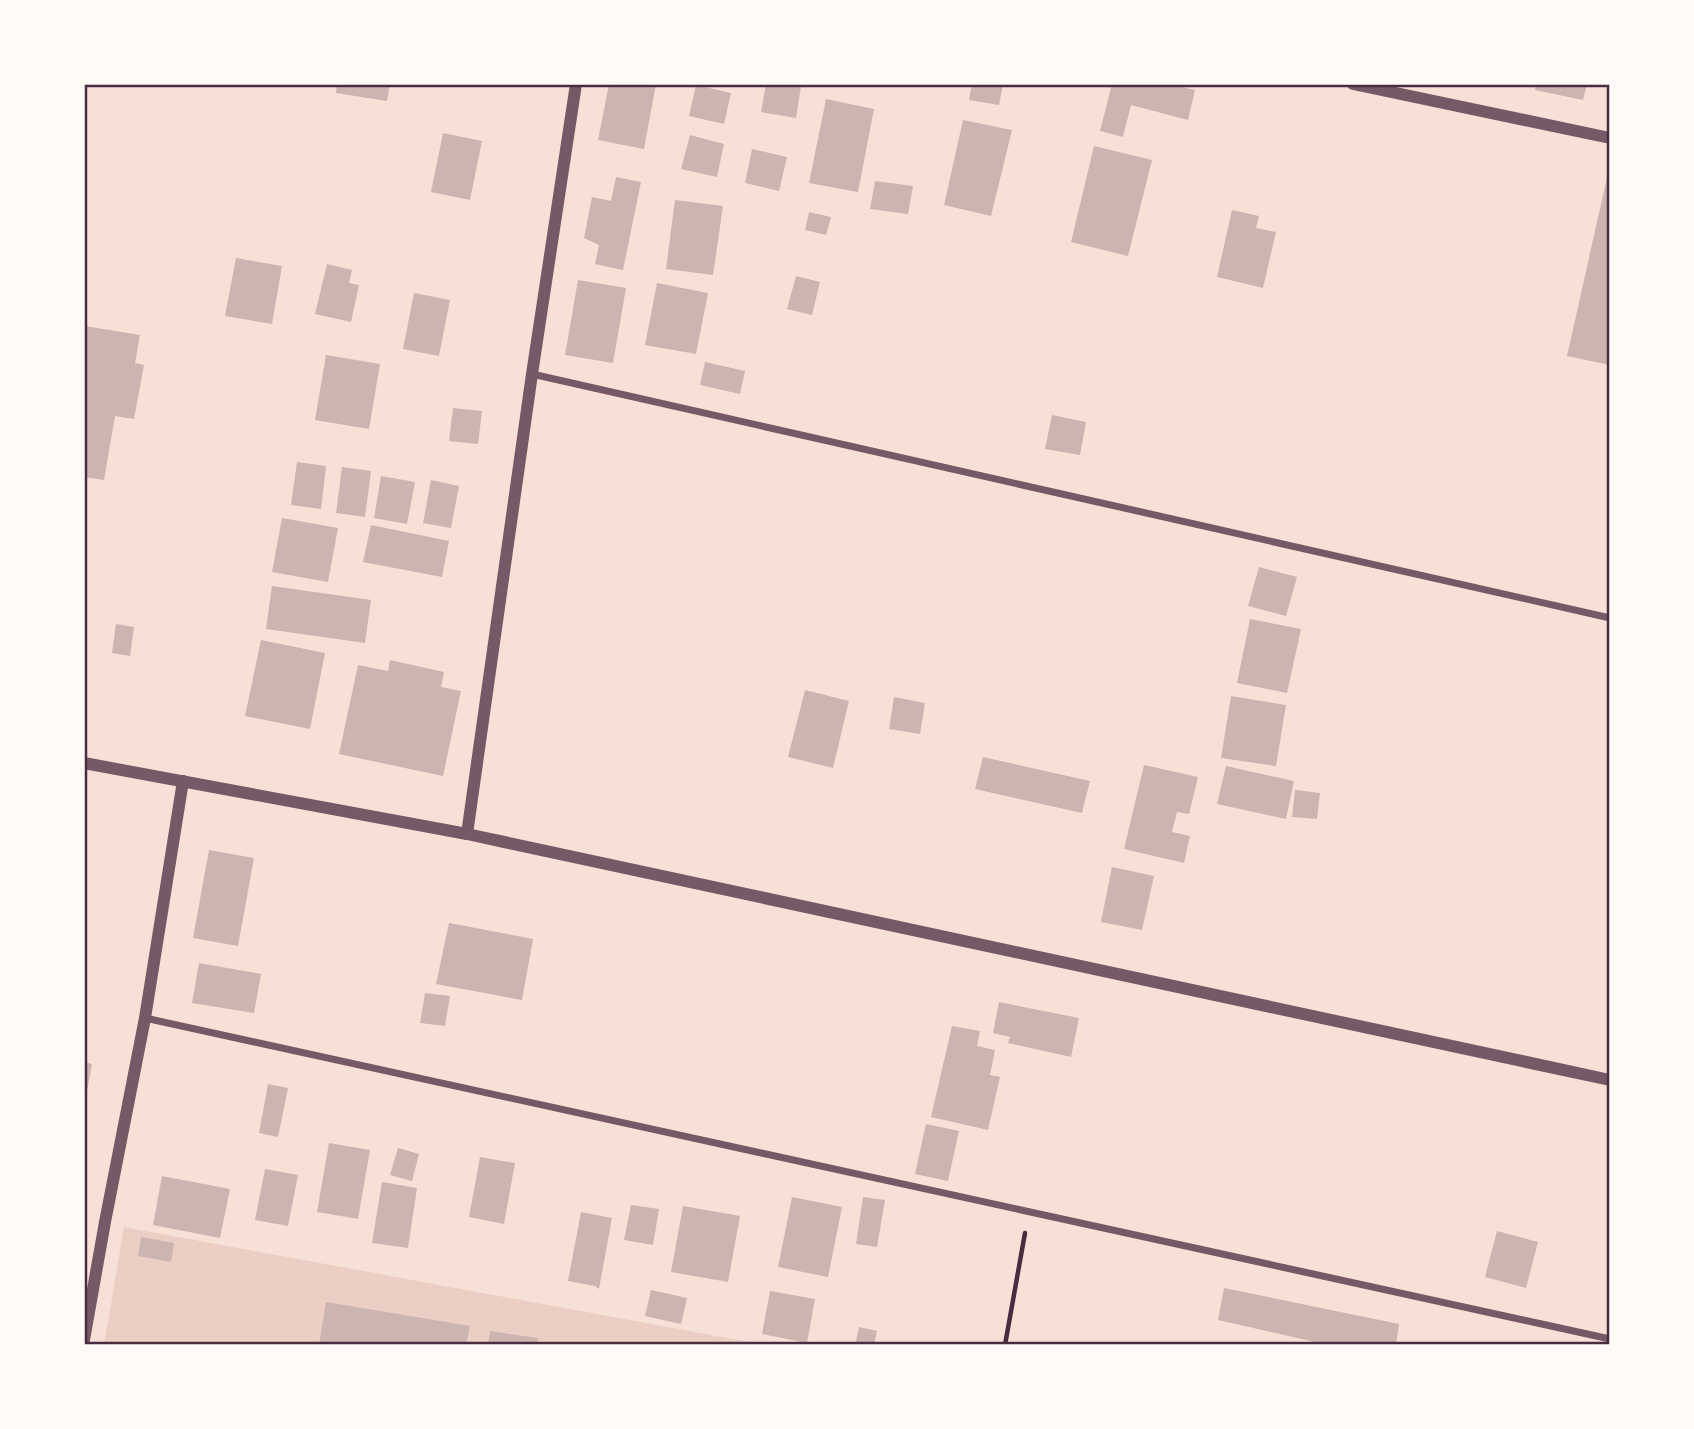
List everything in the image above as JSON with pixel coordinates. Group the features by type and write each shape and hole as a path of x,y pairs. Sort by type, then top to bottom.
{"street":[{"path":"467,834 576,84"},
{"path":"1353,84 1610,138"},
{"path":"532,374 1610,618"},
{"path":"84,763 467,834 1610,1080"},
{"path":"84,1340 145,1018 183,781"},
{"path":"145,1018 1610,1339"}],"path":[{"path":"1005,1345 1029,1212"}],"shaded area":[{"path":"124,1227 766,1345 104,1345"}],"building":[{"path":"337,84 390,84 387,101 336,93"},
{"path":"609,84 656,84 644,149 598,140"},
{"path":"766,84 801,86 796,118 761,112"},
{"path":"972,84 1003,84 999,105 969,100"},
{"path":"1112,84 1170,84 1195,90 1188,120 1131,105 1123,137 1100,131"},
{"path":"1536,84 1587,84 1583,100 1535,90"},
{"path":"696,85 731,93 724,124 689,116"},
{"path":"826,99 874,109 858,192 809,183"},
{"path":"963,120 1012,130 991,216 944,205"},
{"path":"443,133 482,141 470,200 431,192"},
{"path":"690,135 724,144 717,177 681,169"},
{"path":"1094,146 1152,160 1128,256 1071,242"},
{"path":"752,149 787,157 779,191 745,183"},
{"path":"1610,173 1610,365 1567,356"},
{"path":"616,177 641,182 623,270 595,264 599,245 584,238 592,197 611,201"},
{"path":"875,181 913,186 908,214 870,209"},
{"path":"675,200 723,206 713,275 666,269"},
{"path":"1232,210 1259,216 1256,228 1276,232 1263,288 1217,277"},
{"path":"809,212 831,217 826,235 805,230"},
{"path":"236,258 282,266 272,324 225,316"},
{"path":"327,264 352,270 349,283 359,285 351,322 315,314"},
{"path":"796,276 820,282 812,315 787,309"},
{"path":"578,280 626,288 613,363 565,355"},
{"path":"657,283 708,293 696,354 645,345"},
{"path":"414,293 450,300 439,356 403,349"},
{"path":"85,326 140,335 135,363 144,365 134,419 115,416 104,480 84,477"},
{"path":"326,355 380,364 369,429 315,420"},
{"path":"705,362 745,371 740,394 700,385"},
{"path":"453,408 482,411 478,444 449,441"},
{"path":"1052,415 1086,422 1080,455 1045,449"},
{"path":"297,462 326,466 321,509 291,505"},
{"path":"342,467 371,471 365,517 336,513"},
{"path":"381,476 415,482 407,524 374,518"},
{"path":"431,480 459,486 451,528 423,523"},
{"path":"282,518 338,528 328,582 272,572"},
{"path":"371,525 449,541 442,577 363,562"},
{"path":"1259,567 1297,577 1286,616 1248,606"},
{"path":"272,586 371,600 365,643 266,629"},
{"path":"1250,619 1301,629 1287,693 1237,683"},
{"path":"116,624 134,627 130,656 112,653"},
{"path":"261,640 325,653 310,729 245,716"},
{"path":"390,660 444,672 441,687 461,691 443,776 339,754 358,665 388,671"},
{"path":"805,690 849,701 833,768 788,757"},
{"path":"1231,696 1286,705 1276,766 1221,758"},
{"path":"894,697 925,703 920,734 889,729"},
{"path":"983,757 1090,781 1082,813 975,789"},
{"path":"1144,765 1198,777 1189,814 1177,812 1172,832 1190,836 1184,863 1124,849"},
{"path":"1226,766 1294,781 1286,819 1217,804"},
{"path":"1295,790 1320,793 1317,819 1292,817"},
{"path":"209,850 254,858 238,946 193,938"},
{"path":"1112,867 1154,876 1142,930 1101,922"},
{"path":"449,923 533,939 522,1000 436,984"},
{"path":"199,963 261,974 254,1013 192,1003"},
{"path":"425,993 450,996 445,1026 420,1023"},
{"path":"999,1002 1079,1018 1071,1057 1008,1043 1010,1037 993,1033"},
{"path":"952,1026 980,1031 977,1046 995,1050 990,1075 1000,1077 988,1130 931,1117"},
{"path":"84,1062 92,1064 87,1091 84,1090"},
{"path":"268,1084 288,1088 278,1137 259,1133"},
{"path":"926,1124 959,1131 948,1181 915,1174"},
{"path":"329,1143 370,1150 358,1219 317,1212"},
{"path":"398,1148 419,1154 412,1181 390,1175"},
{"path":"480,1157 515,1163 504,1224 469,1217"},
{"path":"265,1169 298,1175 288,1226 255,1220"},
{"path":"162,1176 230,1189 220,1238 153,1225"},
{"path":"382,1182 417,1188 408,1248 372,1243"},
{"path":"792,1197 842,1207 828,1277 778,1267"},
{"path":"863,1197 885,1200 877,1247 856,1244"},
{"path":"631,1205 659,1209 653,1245 624,1240"},
{"path":"683,1206 740,1216 728,1282 671,1272"},
{"path":"581,1212 612,1218 599,1289 568,1281"},
{"path":"1497,1231 1538,1242 1526,1288 1485,1277"},
{"path":"141,1237 174,1243 171,1262 138,1256"},
{"path":"1224,1288 1399,1324 1396,1345 1328,1345 1218,1320"},
{"path":"651,1290 687,1298 681,1324 645,1316"},
{"path":"770,1291 815,1299 807,1343 762,1334"},
{"path":"326,1302 470,1326 466,1345 319,1345"},
{"path":"859,1327 877,1331 874,1345 855,1345"},
{"path":"490,1331 538,1338 537,1345 488,1345"}]}
